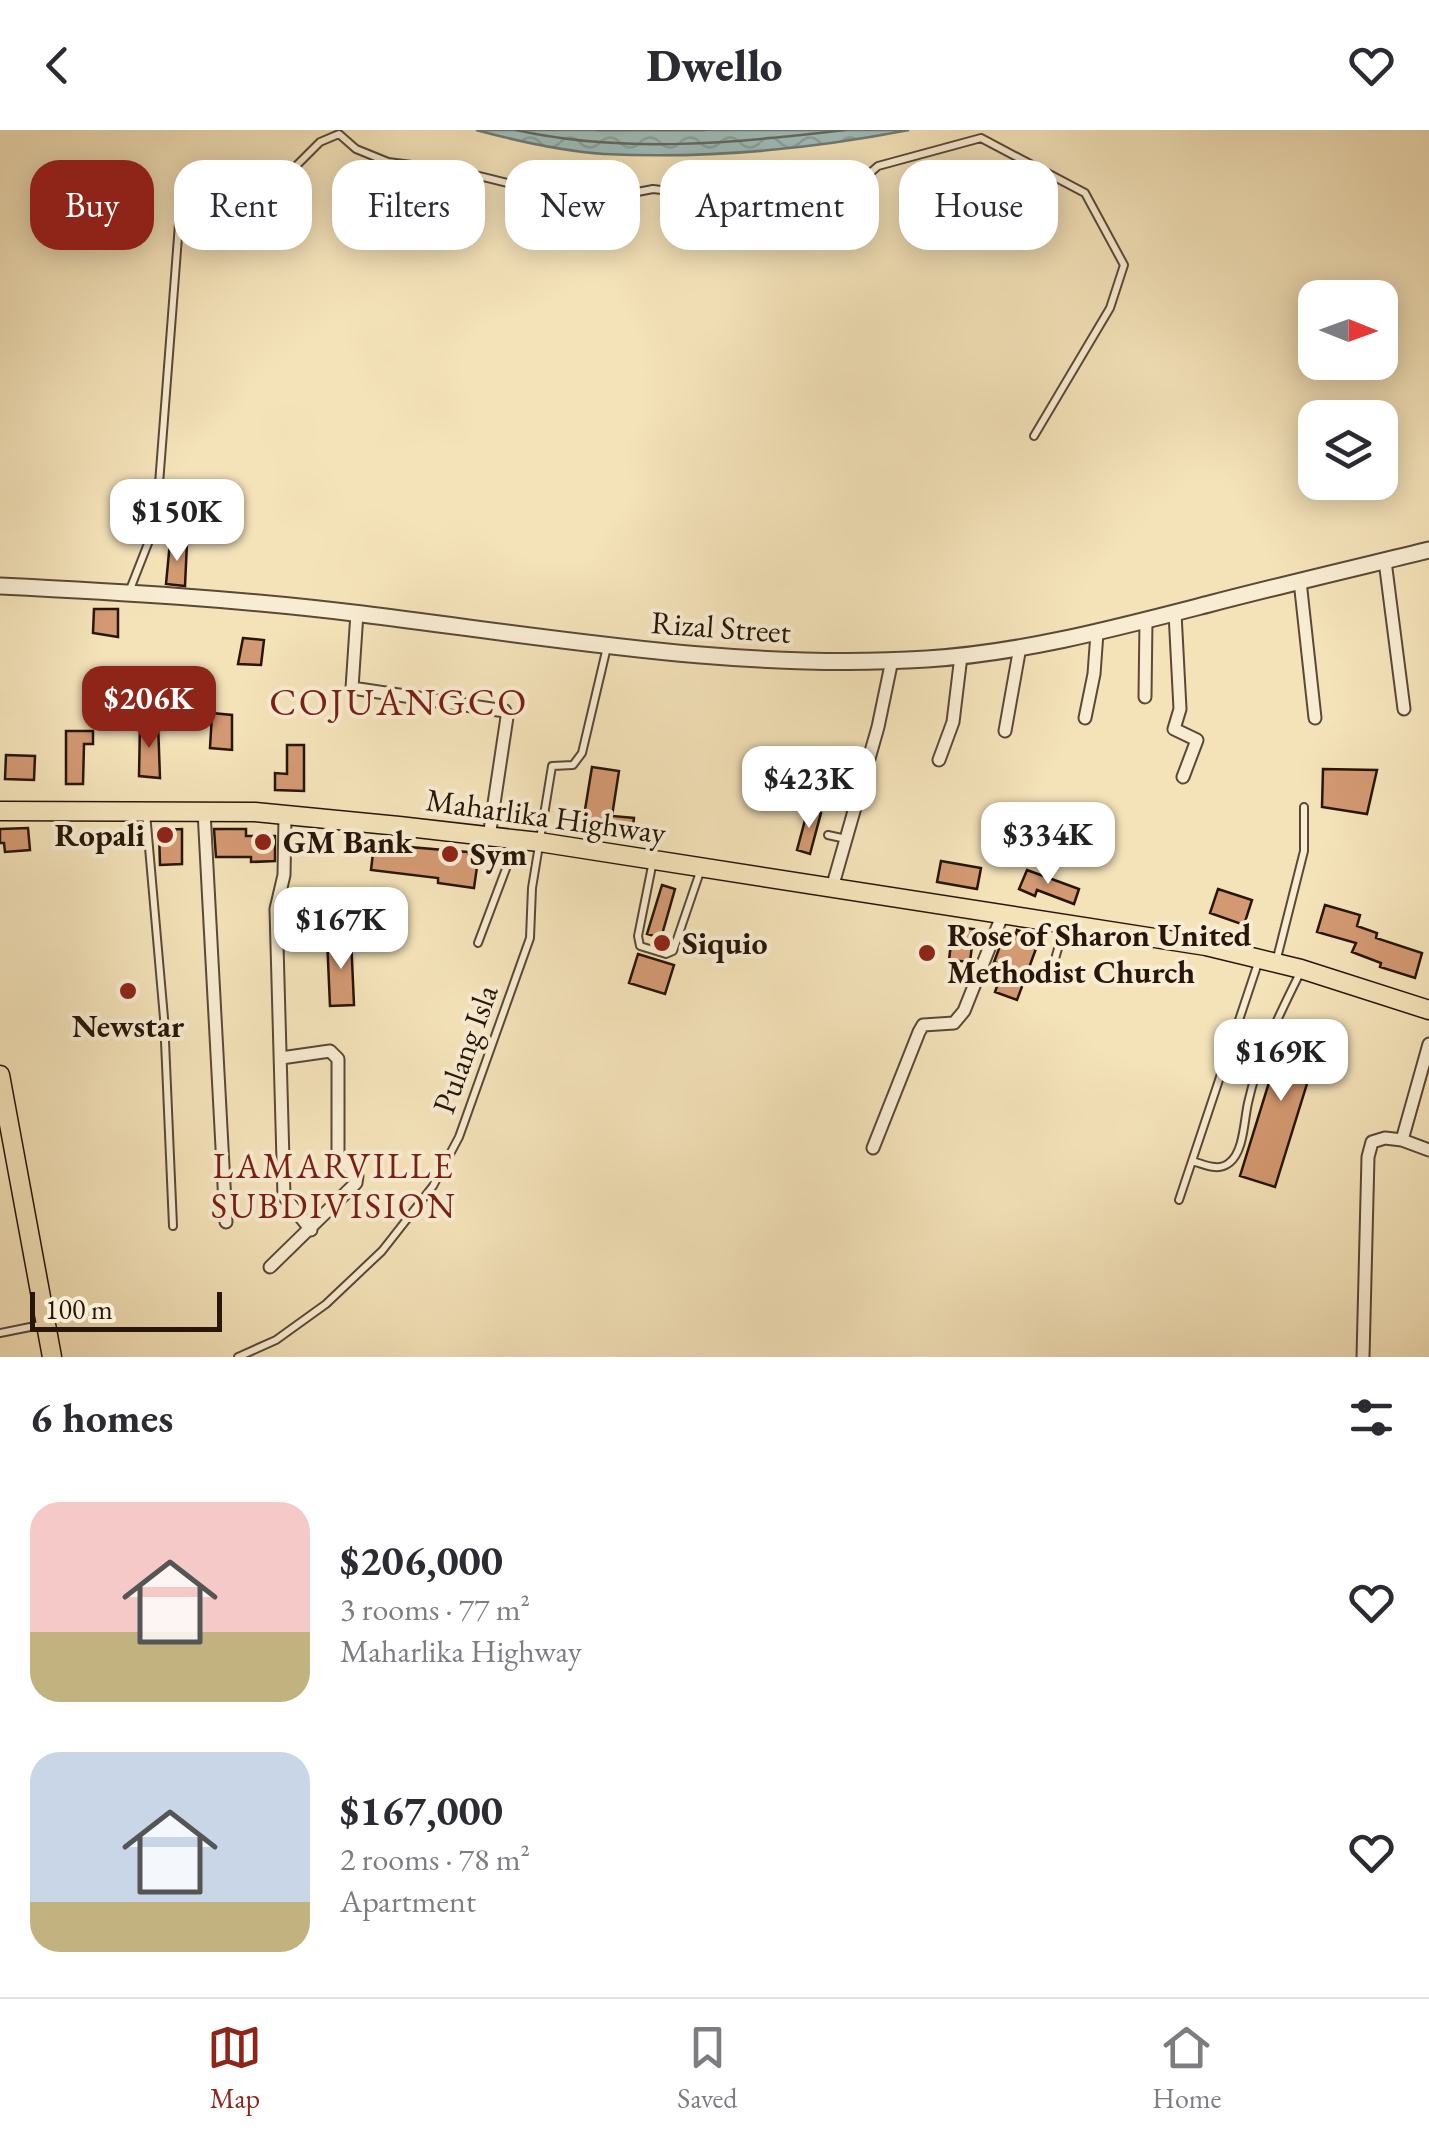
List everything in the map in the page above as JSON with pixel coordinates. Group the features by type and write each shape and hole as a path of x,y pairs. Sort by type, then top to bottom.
{"main road":[{"name":"Maharlika Highway","path":"0,811 285,816 539,842 1206,946 1301,970 1429,1010"},
{"path":"0,1080 52,1357"}],"street":[{"name":"Rizal Street","path":"0,586 129,592 358,613 607,646 790,660 892,660 962,656 1097,633 1429,550"},
{"path":"1385,561 1404,709"},
{"path":"1300,581 1315,718"},
{"path":"358,613 352,688 505,711 489,838"},
{"path":"1175,613 1180,710 1174,729 1197,740 1183,777"},
{"path":"1145,697 1146,620"},
{"path":"1085,718 1097,633"},
{"path":"1005,731 1020,647"},
{"path":"939,760 953,722 962,656"},
{"path":"832,888 878,727 892,660"},
{"path":"204,812 226,1222"},
{"path":"285,816 284,875 276,910 284,1196 311,1230"},
{"path":"873,1148 923,1024 954,1022 964,1010 1002,916"},
{"path":"1402,1140 1429,1044"},
{"path":"270,1267 356,1183 357,1176 338,1156 338,1059 330,1051 282,1058"},
{"path":"1362,1357 1368,1157 1372,1142 1385,1138 1402,1140 1429,1150"}],"lane":[{"path":"129,592 156,523 178,224 200,201 275,187 320,142 339,134 356,149 388,162 459,171 585,202 652,189 712,196 773,185 803,195 846,194 878,166 981,138 1086,192 1124,265 1110,308 1034,436"},
{"name":"Pulang Isla","path":"238,1357 276,1340 326,1304 382,1252 433,1186 459,1137 530,938 532,888 552,766 572,765 582,753 607,646"},
{"path":"1179,1200 1268,961 1304,851 1304,807"},
{"path":"146,812 164,1018 173,1226"},
{"path":"828,835 846,839"},
{"path":"478,943 516,840"},
{"path":"654,860 638,936 640,946 666,954 673,951 702,868"},
{"path":"1051,973 1065,923"},
{"path":"1192,1161 1218,1168 1231,1162 1238,1152 1250,1095 1273,1028 1301,970"},
{"path":"0,1334 46,1324"}],"water":[{"path":"476,130 909,130 757,151 642,155 572,151"}],"building":[{"path":"170,542 187,542 185,586 166,584"},
{"path":"94,609 118,609 118,637 93,633"},
{"path":"243,638 264,640 261,665 238,664"},
{"path":"212,713 232,715 232,750 210,748"},
{"path":"140,723 158,723 160,778 139,776"},
{"path":"66,731 93,731 93,744 84,744 83,784 66,784"},
{"path":"287,745 304,745 304,791 275,790 275,773 287,774"},
{"path":"6,755 35,756 34,780 5,779"},
{"path":"592,767 619,771 612,816 634,818 632,834 583,822"},
{"path":"1323,769 1377,770 1367,814 1322,807"},
{"path":"808,809 821,813 810,854 797,850"},
{"path":"28,828 30,850 5,852 0,829"},
{"path":"182,829 182,864 160,865 159,830"},
{"path":"214,829 246,829 246,836 275,836 275,861 216,857"},
{"path":"374,844 479,853 474,888 438,883 438,878 371,870"},
{"path":"941,861 981,868 977,889 937,882"},
{"path":"1027,870 1079,889 1074,904 1037,890 1035,896 1019,889"},
{"path":"662,885 675,889 661,938 647,934"},
{"path":"1218,889 1252,900 1244,925 1210,913"},
{"path":"1325,905 1360,915 1357,926 1377,933 1376,938 1422,953 1415,978 1380,967 1381,963 1352,952 1356,943 1317,932"},
{"path":"953,927 974,929 970,962 949,960"},
{"path":"1006,930 1040,938 1017,1000 995,992 1004,966 994,962"},
{"path":"351,937 354,1005 330,1006 327,938"},
{"path":"638,954 674,965 665,994 629,983"},
{"path":"1288,1021 1323,1032 1275,1187 1240,1176"}],"place":[{"name":"Ropali","path":"165,835"},
{"name":"GM Bank","path":"263,842"},
{"name":"Sym","path":"450,854"},
{"name":"Siquio","path":"662,943"},
{"name":"Rose of Sharon United Methodist Church","path":"927,953"},
{"name":"Newstar","path":"128,991"}],"district":[{"name":"COJUANGCO","path":"399,702"},
{"name":"LAMARVILLE SUBDIVISION","path":"334,1186"}]}
